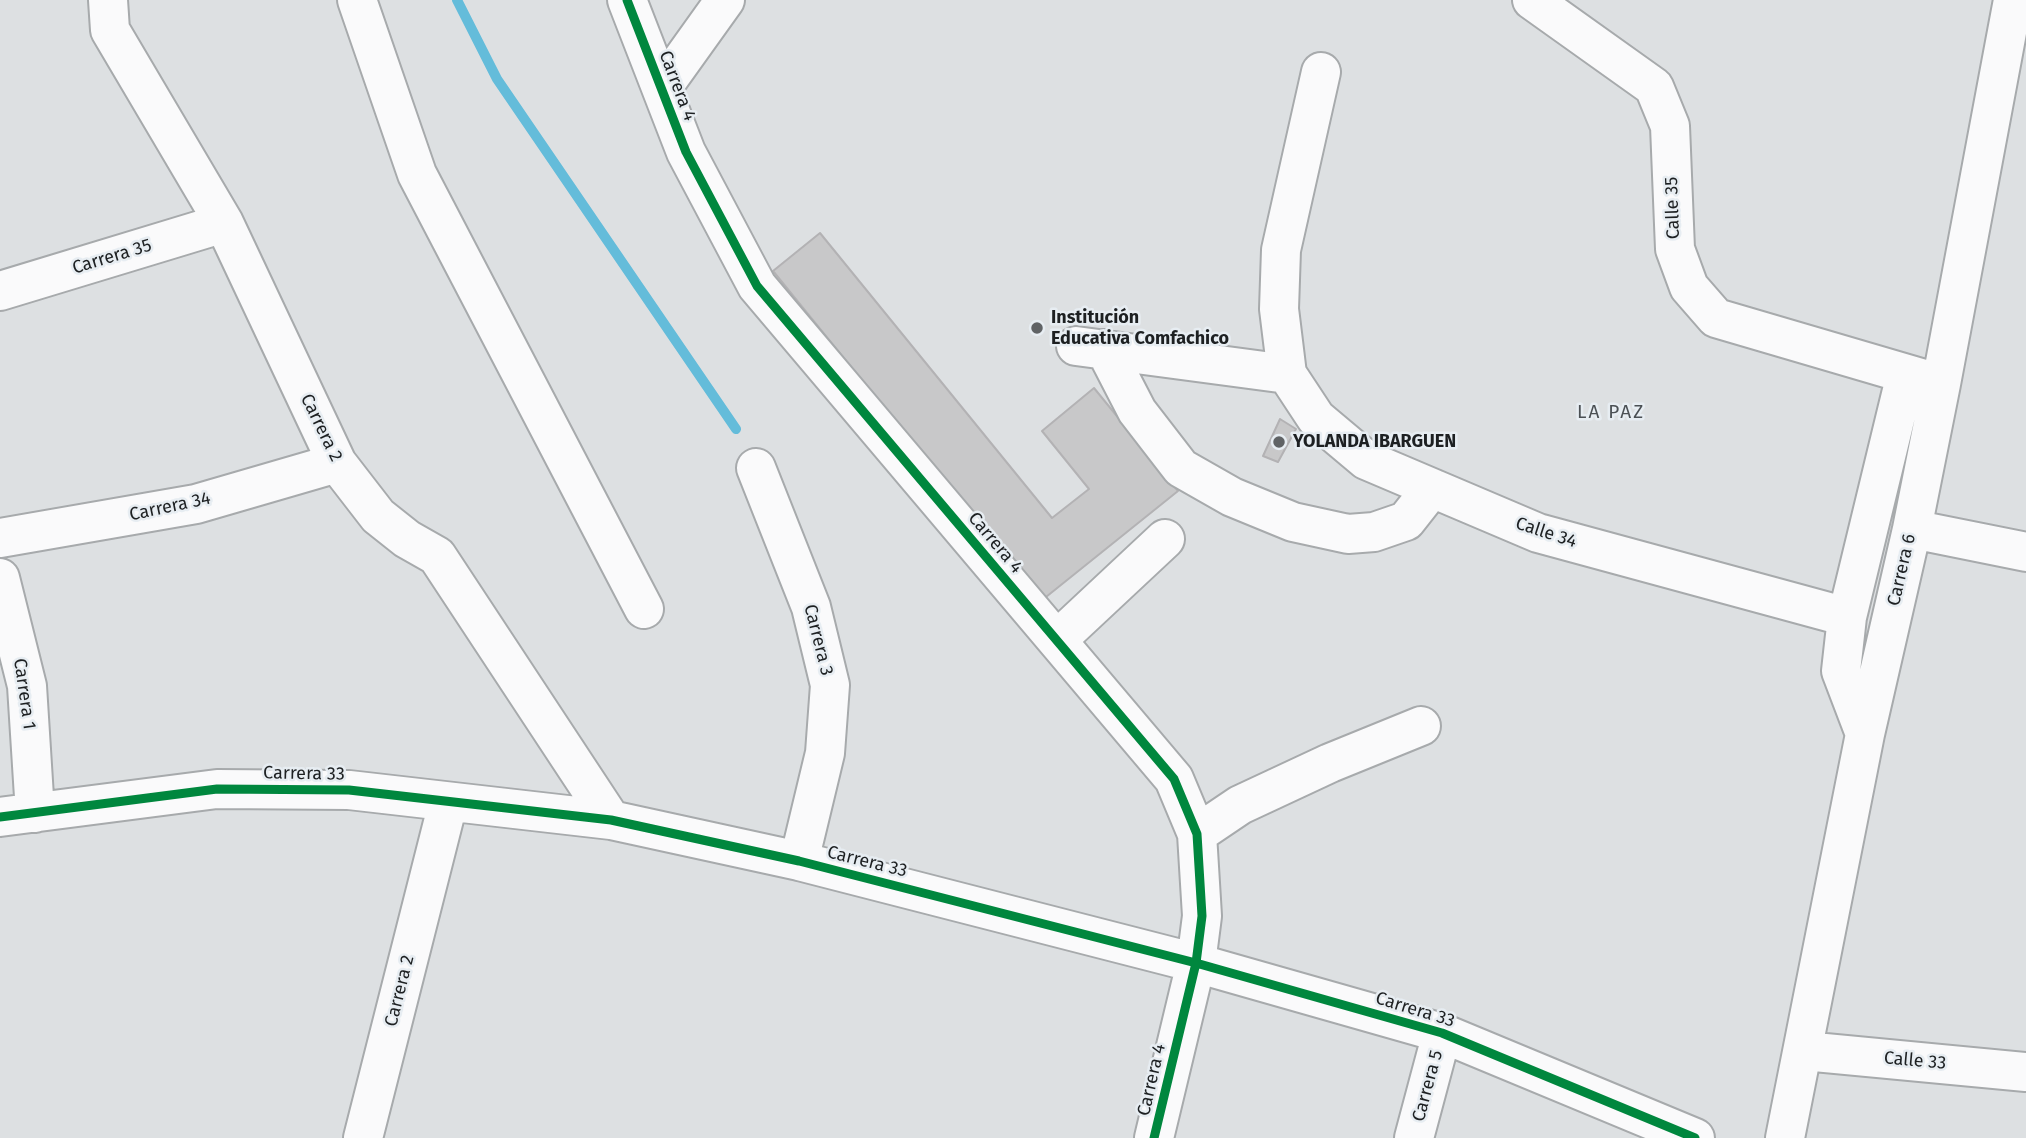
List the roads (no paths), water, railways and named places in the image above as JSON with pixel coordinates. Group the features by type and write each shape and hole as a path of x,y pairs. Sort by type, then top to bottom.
{"street":[{"path":"357,0 417,174 644,609"},
{"name":"Carrera 4","path":"627,0 686,152 757,286 1174,779 1197,834 1202,916 1196,963 1154,1138"},
{"path":"662,88 725,0"},
{"name":"Calle 35","path":"1532,0 1654,87 1670,126 1675,249 1689,287 1716,318 1924,379"},
{"name":"Carrera 6","path":"1785,1138 1864,734 1912,529 1924,379 2012,6"},
{"name":"Carrera 2","path":"109,15 225,223 337,463 378,516 407,539 437,556 611,820"},
{"path":"1321,72 1281,250 1279,309 1287,374 1091,348 1181,468 1232,497 1293,522 1348,534 1374,532 1406,521 1432,488"},
{"name":"Carrera 35","path":"0,291 225,223"},
{"name":"Calle 34","path":"1287,374 1316,418 1367,460 1538,533 1847,617"},
{"path":"1864,734 1841,671 1847,617 1924,379"},
{"name":"Carrera 34","path":"0,538 195,504 337,463"},
{"name":"Carrera 3","path":"755,468 811,607 830,685 825,753 799,861"},
{"path":"1912,529 2026,552"},
{"path":"1056,640 1165,539"},
{"name":"Carrera 1","path":"0,578 27,686 17,815"},
{"path":"1197,834 1240,805 1330,763 1421,726"},
{"name":"Carrera 33","path":"17,815 217,789 349,790 611,820 799,861 1196,963 1442,1033 1695,1138"},
{"name":"Carrera 2","path":"363,1138 448,803"},
{"name":"Carrera 5","path":"1414,1138 1442,1033"},
{"name":"Calle 33","path":"1804,1051 2026,1072"}],"waterway":[{"path":"457,0 497,79 736,429"}],"place":[{"name":"Institución Educativa Comfachico","path":"1037,328"},
{"name":"YOLANDA IBARGUEN","path":"1279,442"}],"district":[{"name":"LA PAZ","path":"1611,413"}]}
